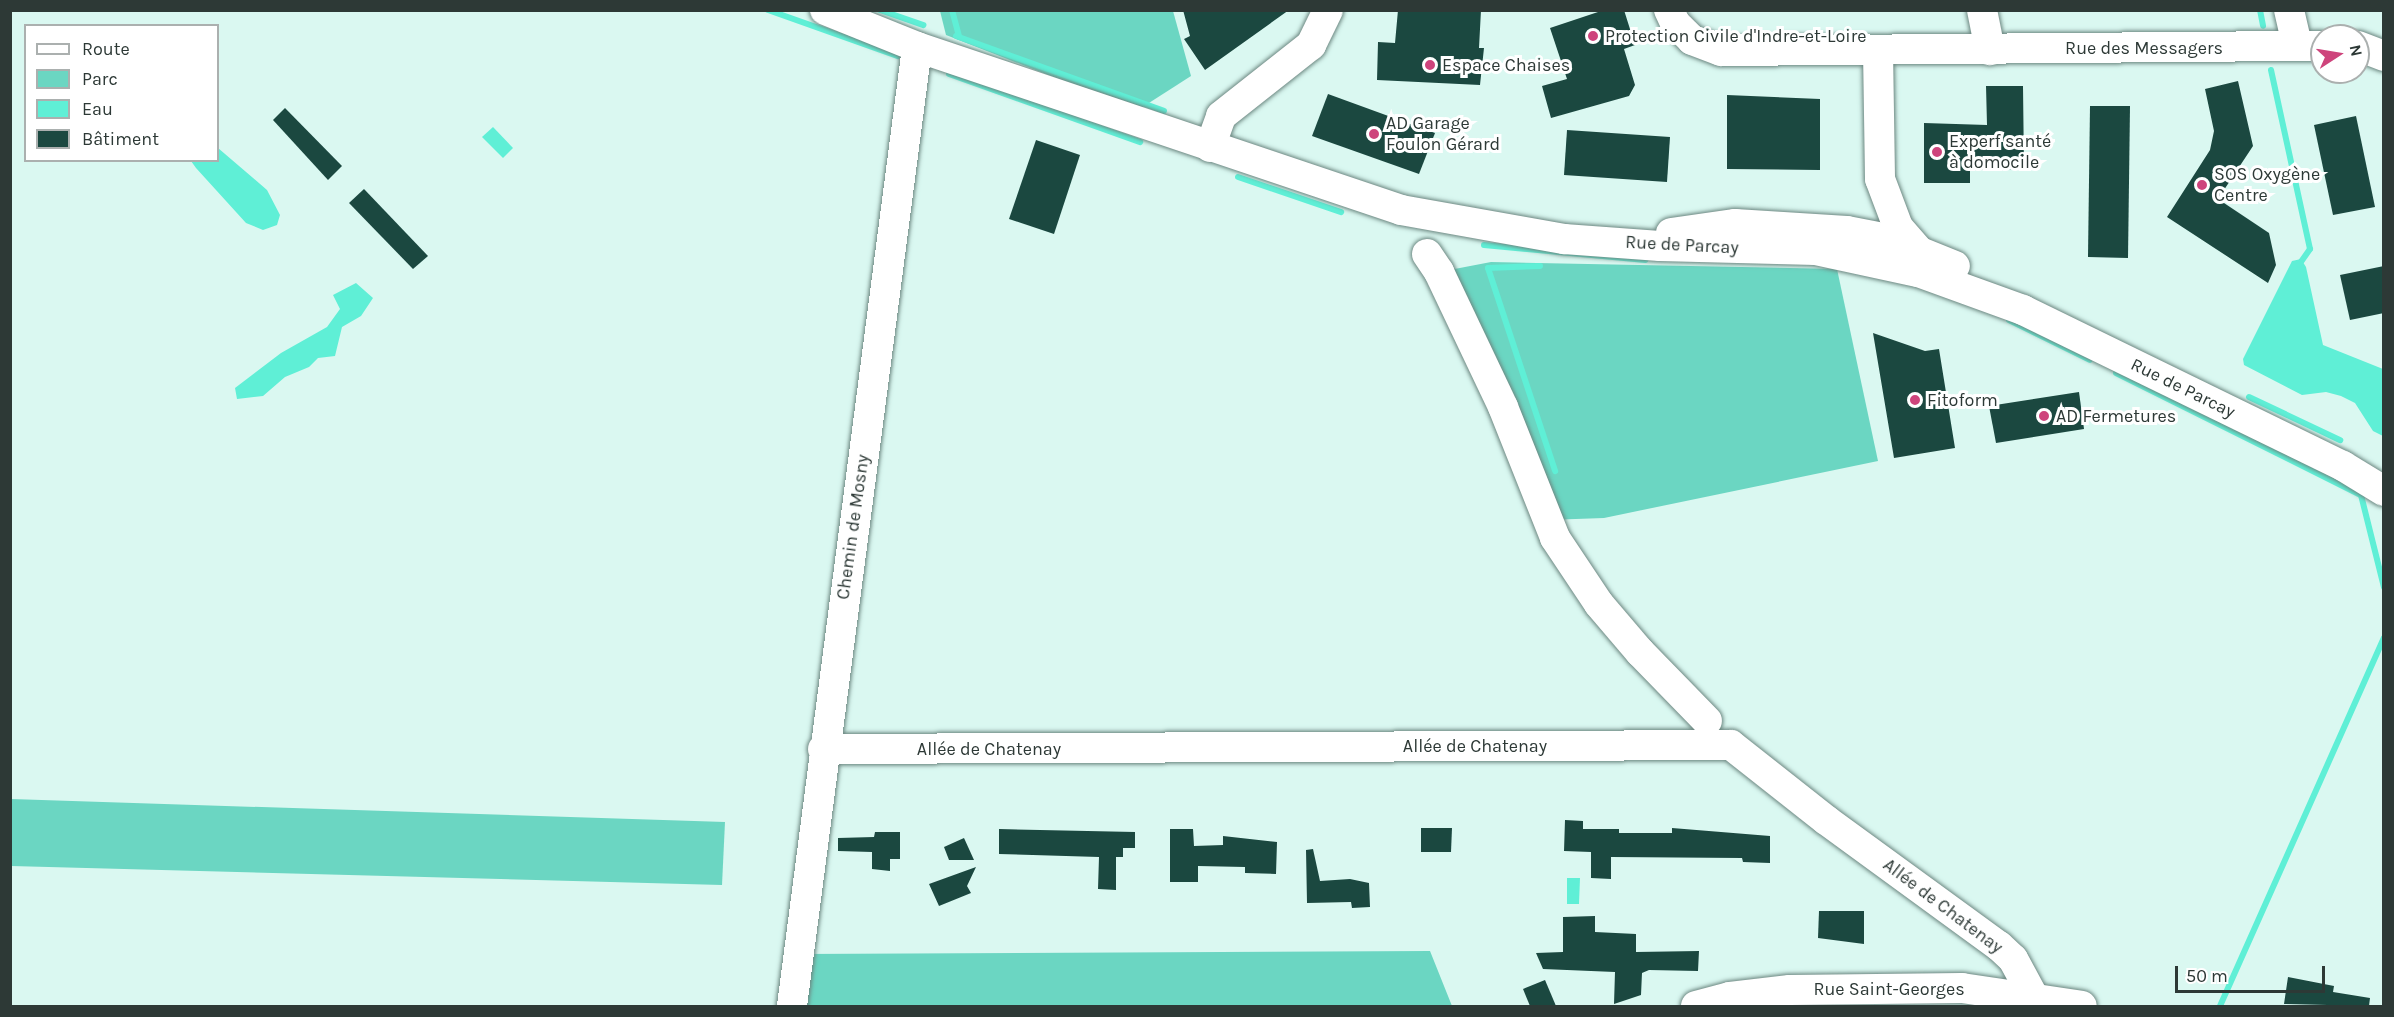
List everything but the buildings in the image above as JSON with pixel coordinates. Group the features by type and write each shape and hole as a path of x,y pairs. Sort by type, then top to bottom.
{"street":[{"path":"825,10 917,47 1358,197 1422,215 1554,237 1616,242"},
{"path":"1210,147 1221,116 1311,45 1328,10"},
{"name":"Rue des Messagers","path":"1669,10 1675,23 1692,40 1721,51 2310,46"},
{"path":"1982,10 1990,50"},
{"path":"2289,10 2310,46"},
{"name":"Chemin de Mosny","path":"792,1006 823,749 917,47"},
{"path":"1878,50 1880,237"},
{"name":"Rue de Parcay","path":"1616,242 1735,224 1880,237 1959,267 2023,310 2343,466 2384,491"},
{"name":"Rue de Parcay","path":"1616,242 1736,247 1796,241 1880,237"},
{"path":"1427,254 1439,272 1503,407 1556,538 1599,603 1633,644 1718,732"},
{"name":"Rue de Parcay","path":"2343,466 2384,481"},
{"name":"Allée de Chatenay","path":"823,749 1718,732 1826,820 1999,946 2013,960 2033,996"},
{"name":"Rue Saint-Georges","path":"1696,1006 1730,997 1790,990 1962,988 2033,996 2082,1006"}],"green space":[{"path":"940,11 1173,11 1191,76 1138,110 946,35"},
{"path":"1491,262 1837,269 1878,461 1604,518 1547,520 1439,272"},
{"path":"11,799 725,822 722,885 11,866"},
{"path":"1430,951 1452,1006 793,1006 799,954"}],"water":[{"path":"493,127 513,148 503,158 482,137"},
{"path":"219,149 267,190 280,215 277,225 263,230 246,223 192,162 219,162"},
{"path":"2301,259 2306,267 2323,345 2383,369 2383,436 2373,431 2355,403 2326,392 2302,395 2244,365 2243,359 2292,261"},
{"path":"356,283 373,298 361,316 342,327 335,356 318,358 309,367 285,377 263,396 237,399 235,388 281,353 327,327 340,309 333,295"},
{"path":"1567,878 1580,878 1579,904 1567,904"}],"waterway":[{"path":"768,10 898,56"},
{"path":"880,10 923,25"},
{"path":"952,10 959,37"},
{"path":"2260,10 2263,26"},
{"path":"956,36 1164,111"},
{"path":"2271,70 2310,249 2299,265"},
{"path":"949,74 1140,142"},
{"path":"1238,177 1341,212"},
{"path":"1484,245 1645,260"},
{"path":"1540,266 1488,268 1555,471"},
{"path":"2009,320 2090,360"},
{"path":"2116,373 2361,495 2384,587"},
{"path":"2249,397 2340,440"},
{"path":"2220,1006 2384,638"}],"place":[{"name":"Protection Civile d'Indre-et-Loire","path":"1593,36"},
{"name":"Espace Chaises","path":"1430,65"},
{"name":"AD Garage Foulon Gérard","path":"1374,134"},
{"name":"Experf santé à domocile","path":"1937,152"},
{"name":"SOS Oxygène Centre","path":"2202,185"},
{"name":"Fitoform","path":"1915,400"},
{"name":"AD Fermetures","path":"2044,416"}]}
